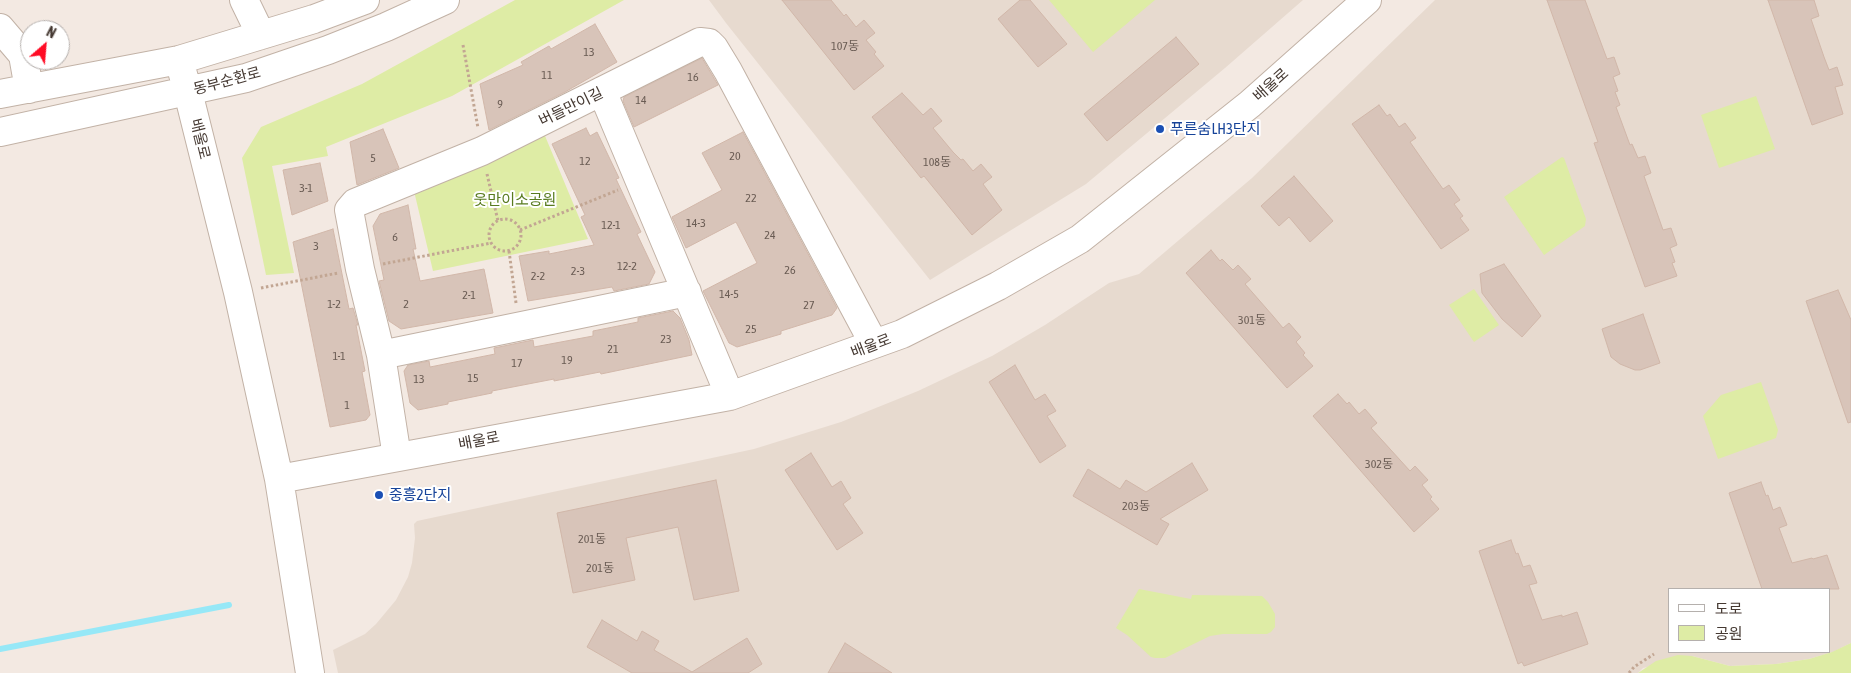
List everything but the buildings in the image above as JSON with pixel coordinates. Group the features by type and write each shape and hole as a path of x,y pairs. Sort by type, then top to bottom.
{"street":[{"path":"244,0 261,35"},
{"path":"0,94 179,60 314,19 365,0"},
{"name":"동부순환로","path":"0,132 246,78 328,50 386,27 445,0"},
{"name":"배울로","path":"278,479 730,396 902,334 998,286 1080,239 1250,104 1367,0"},
{"path":"0,28 23,55 29,89"},
{"name":"버들만이길","path":"397,457 381,355 360,269 349,210 356,203 482,151 700,42 709,43 714,48 728,71 874,344"},
{"name":"배울로","path":"179,60 238,292 278,479 310,673"},
{"path":"602,91 730,396"},
{"path":"381,355 687,292"}],"path":[{"path":"463,45 482,151 498,221"},
{"path":"520,230 640,181"},
{"path":"509,219 520,230 521,235 518,245 509,251 498,250 489,238 491,228 498,221 509,219"},
{"path":"238,292 491,243"},
{"path":"509,251 519,326"},
{"path":"1629,673 1634,667 1654,654"}],"shaded area":[{"path":"709,0 1303,0 1086,184 930,280"},
{"path":"1435,0 1851,0 1851,643 1831,653 1831,588 1668,588 1668,653 1830,653 1809,659 1776,664 1730,666 1692,656 1643,668 1638,673 338,673 333,650 365,634 376,624 396,600 408,577 415,538 414,524 417,521 754,449 841,422 918,391 992,356 1045,325 1109,283 1139,274 1252,178"}],"green space":[{"path":"515,0 624,0 452,96 326,147 328,156 272,166 294,273 266,275 242,158 261,127 362,84"},
{"path":"1049,0 1155,0 1093,52"},
{"path":"1756,96 1775,149 1719,168 1701,115"},
{"name":"웃만이소공원","path":"543,131 588,239 433,271 414,191"},
{"path":"1562,157 1564,158 1586,219 1585,226 1544,255 1504,197"},
{"path":"1474,289 1499,325 1474,342 1449,305"},
{"path":"1761,382 1778,430 1776,438 1718,459 1703,416 1721,395"},
{"path":"1139,589 1191,599 1192,595 1262,596 1275,614 1275,627 1267,634 1223,634 1210,636 1165,658 1151,657 1127,635 1116,628"},
{"path":"1851,643 1851,673 1638,673 1656,661 1678,655 1692,656 1730,666 1776,664 1809,659 1832,652"}],"waterway":[{"path":"0,649 229,605"}],"place":[{"name":"푸른숨LH3단지","path":"1160,129"},
{"name":"중흥2단지","path":"379,495"}]}
